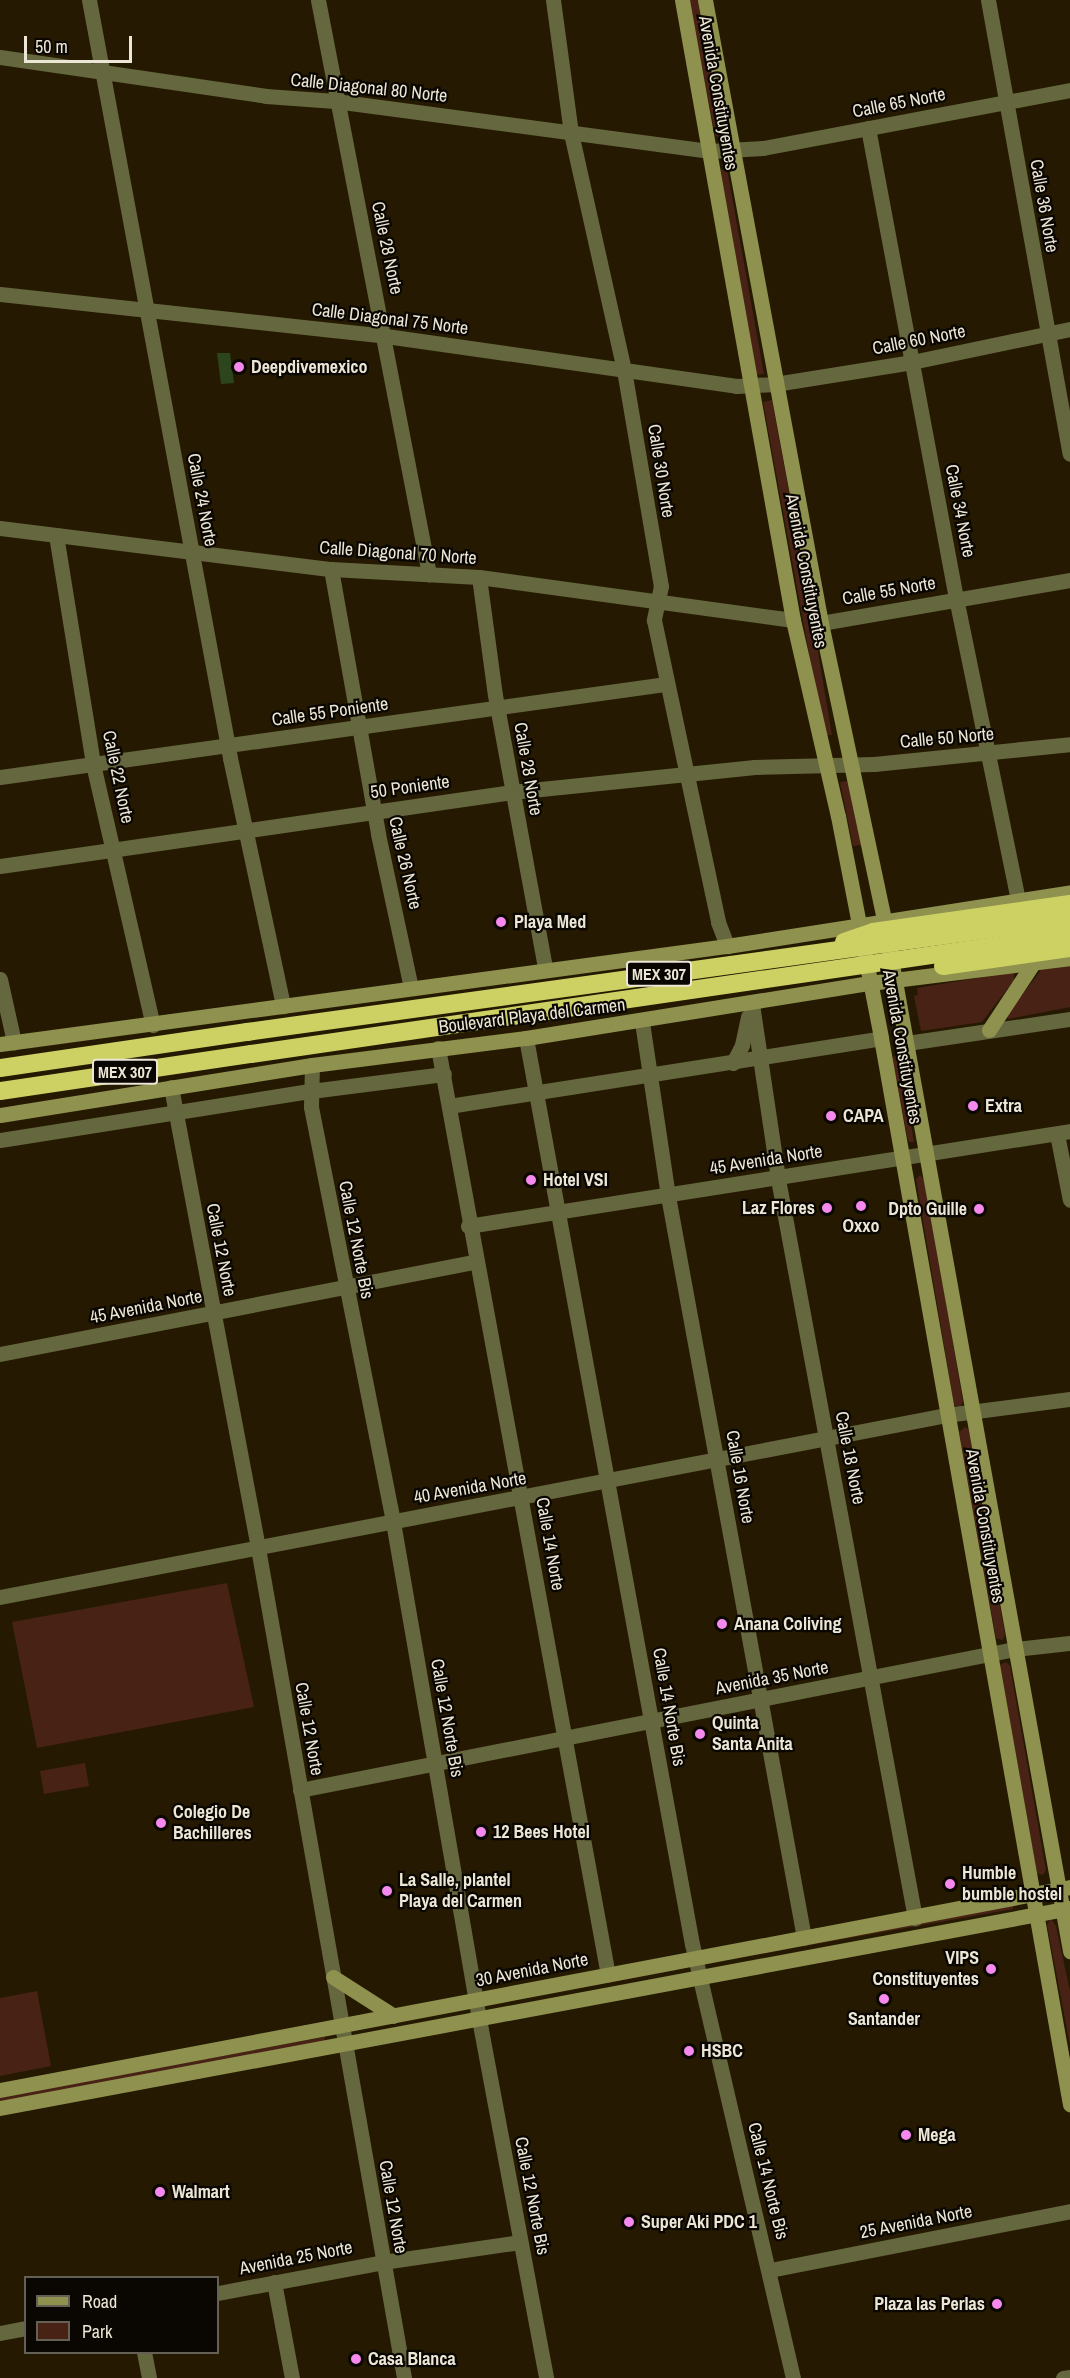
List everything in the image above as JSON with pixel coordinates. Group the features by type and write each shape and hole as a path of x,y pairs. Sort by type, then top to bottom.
{"highway":[{"path":"809,953 873,932 1070,904"},
{"name":"MEX 307","path":"0,1068 1070,918"},
{"name":"MEX 307","path":"0,1090 1070,935"},
{"path":"831,969 865,975 1070,948"}],"main road":[{"name":"Avenida Constituyentes","path":"682,0 794,620 827,764 881,1038 988,1655 1070,2104"},
{"name":"Avenida Constituyentes","path":"705,0 821,623 884,920 1015,1649 1064,1888 1070,1951"},
{"path":"7,1043 153,1025 545,968 727,946 1070,892"},
{"path":"972,908 965,928 969,948 983,965 994,968"},
{"path":"727,946 741,953 753,972 752,1004"},
{"name":"Boulevard Playa del Carmen","path":"0,1115 312,1065 642,1022 870,983 1070,958"},
{"path":"989,1030 1034,962"},
{"name":"30 Avenida Norte","path":"0,2090 695,1960 1064,1888"},
{"name":"30 Avenida Norte","path":"0,2108 1066,1908"},
{"path":"333,1977 393,2016"}],"street":[{"name":"Calle 24 Norte","path":"89,0 228,746 283,1006"},
{"name":"Calle 28 Norte","path":"318,0 335,101 386,336 429,574"},
{"name":"Calle 30 Norte","path":"553,0 571,133 624,370 661,586 654,603 665,684 687,774 718,922 727,946"},
{"name":"Calle 36 Norte","path":"988,0 1070,453"},
{"name":"Calle Diagonal 80 Norte","path":"0,57 266,96 335,101 709,151 734,151"},
{"name":"Calle 65 Norte","path":"734,151 868,129 1070,90"},
{"name":"Calle 34 Norte","path":"868,129 956,598 1018,900"},
{"name":"Calle Diagonal 75 Norte","path":"0,294 146,312 386,336 624,370 751,385 775,384"},
{"name":"Calle 60 Norte","path":"775,384 912,362 1070,329"},
{"name":"Calle Diagonal 70 Norte","path":"0,528 331,569 479,577 654,603 794,620"},
{"name":"Calle 22 Norte","path":"56,535 93,764 153,1025"},
{"name":"Calle 26 Norte","path":"331,569 374,812 411,988"},
{"name":"Calle 28 Norte","path":"479,577 497,708 545,968"},
{"name":"Calle 55 Norte","path":"821,623 1070,580"},
{"name":"Calle 55 Poniente","path":"0,777 665,684"},
{"name":"Calle 50 Norte","path":"827,764 851,762 874,764 1070,744"},
{"name":"50 Poniente","path":"0,866 512,792 687,774 827,764"},
{"path":"0,979 7,1043"},
{"name":"Calle 18 Norte","path":"752,1004 757,1058 778,1179 915,1918"},
{"path":"733,1063 742,1045 752,1004"},
{"path":"907,1043 1070,1019"},
{"name":"Calle 16 Norte","path":"642,1022 648,1077 668,1196 804,1938"},
{"name":"Calle 14 Norte Bis","path":"526,1038 695,1960 770,2270 793,2378"},
{"path":"448,1106 648,1077 881,1038"},
{"name":"Calle 14 Norte","path":"438,1048 468,1226 522,1498 608,1975"},
{"name":"Calle 12 Norte Bis","path":"312,1065 311,1107 344,1287 393,1522 479,2019 546,2378"},
{"path":"0,1140 311,1090 444,1074"},
{"name":"Calle 12 Norte","path":"171,1087 258,1548 404,2378"},
{"path":"1063,1132 1070,1200"},
{"name":"45 Avenida Norte","path":"468,1226 778,1179 1063,1132"},
{"name":"45 Avenida Norte","path":"0,1354 476,1262"},
{"name":"40 Avenida Norte","path":"0,1597 608,1482 946,1415 1070,1398"},
{"name":"Avenida 35 Norte","path":"300,1791 435,1761 759,1702 1015,1649 1070,1643"},
{"name":"25 Avenida Norte","path":"770,2270 1070,2211"},
{"path":"383,2262 520,2242"},
{"name":"Avenida 25 Norte","path":"219,2293 383,2262"},
{"path":"274,2282 292,2378"},
{"path":"0,2333 24,2328"},
{"path":"144,2354 149,2378"},
{"path":"1063,2378 1070,2377"}],"green space":[{"path":"689,0 699,0 723,133 720,138 715,135"},
{"path":"727,169 764,374 755,375 719,170"},
{"path":"772,400 832,735 824,735 763,402"},
{"path":"849,781 862,845 853,846 840,782"},
{"path":"1070,966 1070,1007 1008,1019 1007,1015 1041,970"},
{"path":"1014,972 1014,980 982,1022 921,1031 914,996 918,995 917,988"},
{"path":"897,1055 914,1142 909,1142 907,1136 892,1058"},
{"path":"920,1175 925,1180 963,1402 960,1407 954,1405 916,1179"},
{"path":"965,1427 969,1430 1005,1635 1002,1640 996,1638 959,1432"},
{"path":"227,1583 254,1707 37,1748 12,1622"},
{"path":"1006,1662 1010,1666 1046,1870 1043,1875 1037,1873 1000,1665"},
{"path":"85,1763 89,1786 44,1794 40,1771"},
{"path":"1013,1905 1013,1909 720,1961 722,1960"},
{"path":"1051,1919 1056,1926 1070,1991 1070,2045 1047,1925"},
{"path":"677,1970 499,2003 502,2002"},
{"path":"37,1991 51,2066 0,2076 0,1998"},
{"path":"325,2037 324,2042 0,2102 0,2097"}],"shaded area":[{"path":"217,353 230,353 234,383 221,384"}],"place":[{"name":"Deepdivemexico","path":"239,367"},
{"name":"Playa Med","path":"501,922"},
{"name":"Extra","path":"973,1106"},
{"name":"CAPA","path":"831,1116"},
{"name":"Hotel VSI","path":"531,1180"},
{"name":"Oxxo","path":"861,1206"},
{"name":"Laz Flores","path":"827,1208"},
{"name":"Dpto Guille","path":"979,1209"},
{"name":"Anana Coliving","path":"722,1624"},
{"name":"Quinta Santa Anita","path":"700,1734"},
{"name":"Colegio De Bachilleres","path":"161,1823"},
{"name":"12 Bees Hotel","path":"481,1832"},
{"name":"Humble bumble hostel","path":"950,1884"},
{"name":"La Salle, plantel Playa del Carmen","path":"387,1891"},
{"name":"VIPS Constituyentes","path":"991,1969"},
{"name":"Santander","path":"884,1999"},
{"name":"HSBC","path":"689,2051"},
{"name":"Mega","path":"906,2135"},
{"name":"Walmart","path":"160,2192"},
{"name":"Super Aki PDC 1","path":"629,2222"},
{"name":"Plaza las Perlas","path":"997,2304"},
{"name":"Casa Blanca","path":"356,2359"}]}
